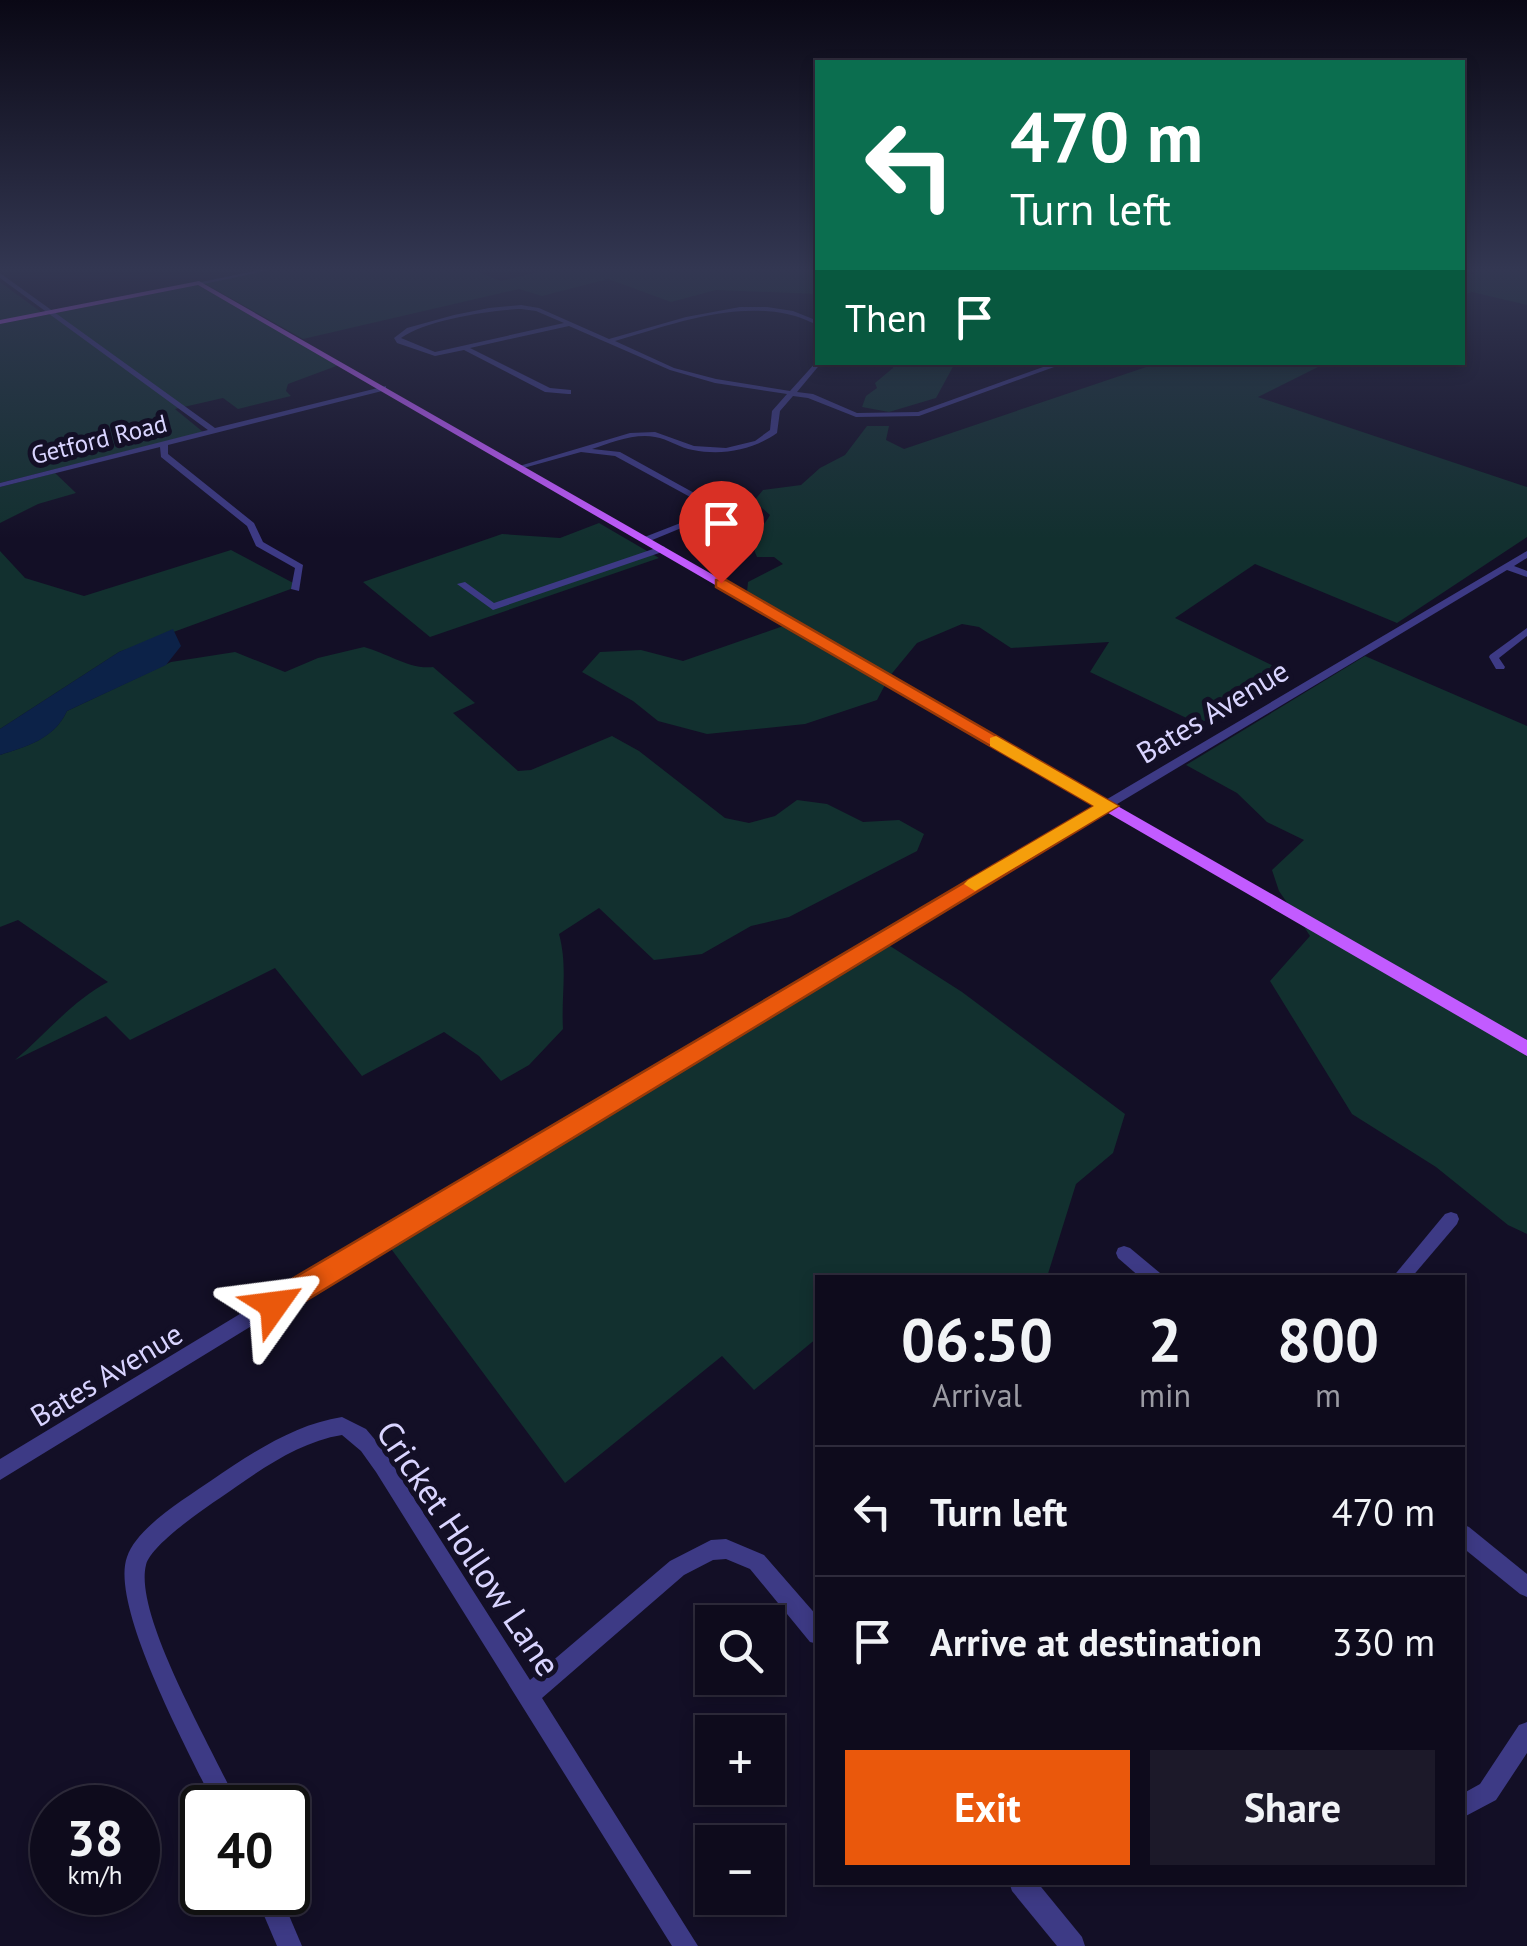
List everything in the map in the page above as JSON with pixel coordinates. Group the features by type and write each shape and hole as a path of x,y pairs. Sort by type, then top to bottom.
{"main road":[{"path":"330,358 1527,1049"}],"street":[{"path":"114,358 214,431"},
{"path":"483,358 548,390 568,392"},
{"path":"648,358 692,376 794,393 856,415 899,417 1057,365"},
{"path":"520,467 630,435 655,434 693,448 744,447 774,431 776,411 817,365"},
{"name":"Getford Road","path":"0,485 383,388"},
{"path":"655,434 669,424"},
{"path":"164,443 164,455 251,525 259,544 300,567 296,589"},
{"path":"581,448 616,454 720,509 717,514 646,540"},
{"path":"462,584 492,607 662,549"},
{"name":"Bates Avenue","path":"0,1470 448,1197 1527,554"},
{"path":"1506,566 1527,574"},
{"path":"1500,667 1494,656 1499,649 1527,631"},
{"path":"1403,1275 1452,1219"},
{"path":"1124,1253 1150,1275"},
{"name":"Cricket Hollow Lane","path":"217,1785 145,1630 136,1590 135,1562 152,1537 274,1453 332,1425 353,1430 367,1446 686,1946"},
{"path":"1465,1536 1527,1587"},
{"path":"527,1698 677,1568 711,1550 726,1548 757,1562 815,1630"},
{"path":"1465,1805 1488,1792 1527,1733"},
{"path":"1023,1885 1072,1946"},
{"path":"276,1915 290,1946"}],"green space":[{"path":"0,358 326,358 339,365 288,384 286,391 291,396 238,409 223,398 175,409 203,432 0,483"},
{"path":"892,365 954,365 936,398 889,412 862,407 866,396 877,388 875,383"},
{"path":"1152,365 1322,365 1258,397 1527,487 1527,537 1397,623 1255,564 1175,618 1288,673 1199,724 1090,672 1109,642 1011,648 979,627 962,624 917,643 889,677 747,592 748,582 783,564 774,557 757,557 754,550 754,539 770,515 754,501 763,490 801,485 820,468 845,455 867,426 889,426 886,440 904,449"},
{"path":"55,473 76,493 38,504 0,523 0,487"},
{"path":"599,523 659,558 430,637 363,582 502,534 560,538"},
{"path":"231,550 299,586 119,652 0,729 0,551 25,578 84,596"},
{"path":"786,625 886,683 877,700 805,724 707,734 658,721 633,701 582,672 600,652 641,650 683,661"},
{"path":"364,647 407,664 433,667 475,703 453,713 518,771 531,770 612,736 639,751 725,818 749,823 775,816 797,800 827,804 863,822 899,820 924,834 917,851 789,917 751,926 702,954 654,960 599,908 559,934 564,970 563,1029 529,1065 501,1081 479,1056 444,1032 362,1076 275,968 130,1040 106,1016 15,1060 71,1008 108,982 18,920 0,927 0,755 47,735 67,711 171,662 235,652 285,672 318,658"},
{"path":"1365,656 1527,726 1527,1043 1290,907 1272,870 1304,840 1267,822 1237,793 1186,765"},
{"path":"1303,925 1527,1055 1527,1234 1508,1225 1436,1167 1352,1114 1270,981 1310,936"},
{"path":"887,944 962,992 1125,1114 1113,1153 1076,1184 1048,1275 815,1275 815,1340 754,1390 722,1356 565,1483 389,1246 453,1203"}],"water":[{"path":"173,629 181,646 166,665 67,711 47,735 0,755 0,729 119,652"}],"slow traffic":[{"path":"975,884 1108,806 996,742"}],"route":[{"path":"274,1305 448,1197 1108,806 721,583"}]}
